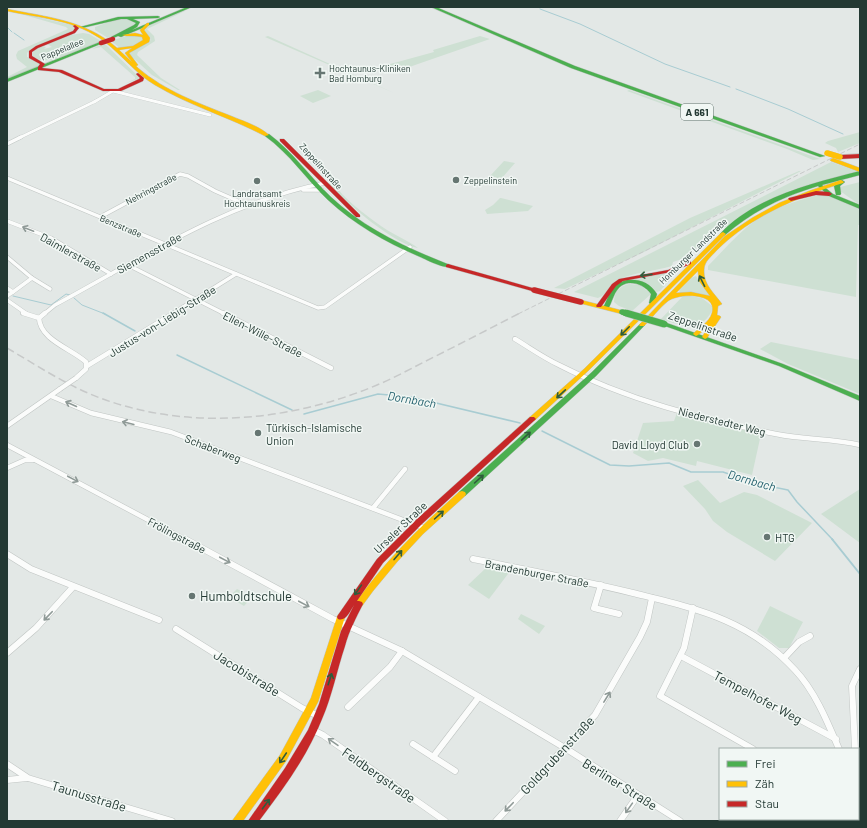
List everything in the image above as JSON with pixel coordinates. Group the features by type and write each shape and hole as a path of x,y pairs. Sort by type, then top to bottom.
{"main road":[{"path":"111,39 186,7"},
{"path":"111,39 190,7"},
{"path":"433,7 454,20"},
{"name":"A 661","path":"433,7 612,81 837,158 859,169"},
{"name":"A 661","path":"440,7 540,50 659,96 825,154"},
{"path":"7,9 80,27 100,24 118,18 150,18 170,13"},
{"path":"111,39 136,26 138,22 130,18 118,18"},
{"path":"465,18 491,30"},
{"path":"114,92 142,78 127,53 147,42 148,38 142,30 152,22"},
{"path":"97,33 94,29 100,24"},
{"path":"80,27 69,35 31,50 30,56 43,64 40,68 60,71 104,90 114,92 145,82 155,84"},
{"name":"Zeppelinstraße","path":"80,27 97,33 118,49 155,84 268,136 284,148 338,206 359,222 408,248 453,265 534,290 622,312 696,334 781,365 860,399"},
{"name":"Zeppelinstraße","path":"80,27 111,39 133,64 152,78 174,91 241,118 273,134 295,151 320,186"},
{"path":"481,31 491,30"},
{"path":"69,35 87,33 111,39 138,34 144,36 145,40 134,47 118,49"},
{"path":"516,38 540,50"},
{"name":"Pappelallee","path":"7,81 111,39"},
{"name":"Pappelallee","path":"40,68 60,62 111,39"},
{"path":"36,60 52,61 71,55"},
{"path":"60,62 56,66 60,71"},
{"path":"104,90 124,87"},
{"path":"837,158 860,156"},
{"name":"Homburger Landstraße","path":"652,303 699,260 745,222 766,210 859,169"},
{"name":"Homburger Landstraße","path":"664,300 699,260 740,219 771,201 821,186 860,177"},
{"path":"837,195 837,186 842,182"},
{"path":"821,186 859,207"},
{"path":"791,199 816,193 837,195"},
{"path":"603,307 614,285 621,280 631,277 669,272 699,260 700,279 717,301 720,309 719,315 704,337"},
{"path":"603,307 618,286 629,282 638,282 649,287 654,294 652,303"},
{"path":"664,300 686,293 704,296 714,304 716,308 714,314 696,334"},
{"name":"Urseler Straße","path":"253,821 279,786 313,730 348,626 375,584 400,553 424,528 588,379 664,300"},
{"name":"Urseler Straße","path":"237,821 283,758 309,712 338,622 365,580 380,561 417,525 581,376 652,303"}],"street":[{"path":"7,144 114,92 158,100 210,115"},
{"name":"Nehringstraße","path":"100,217 180,174 188,176 215,192 246,205"},
{"path":"304,189 308,183 309,175"},
{"name":"Benzstraße","path":"7,178 309,306 321,308 408,248"},
{"name":"Siemensstraße","path":"304,189 320,186"},
{"name":"Siemensstraße","path":"39,318 49,309 164,244 210,220 246,205 320,186"},
{"name":"Daimlerstraße","path":"7,221 51,238 111,274"},
{"path":"8,258 32,278 50,289"},
{"name":"Ellen-Wille-Straße","path":"128,264 331,368"},
{"name":"Justus-von-Liebig-Straße","path":"16,421 76,378 87,366 96,362 236,274"},
{"path":"7,296 32,278"},
{"path":"7,288 13,292"},
{"path":"7,300 23,313 39,318 38,323 42,330 84,360 87,366"},
{"name":"Niederstedter Weg","path":"515,339 562,367 581,376 658,405 780,435 830,439 860,445"},
{"name":"Schaberweg","path":"51,396 96,414 165,430 424,528"},
{"path":"7,426 16,421"},
{"path":"7,430 16,421"},
{"name":"Frölingstraße","path":"7,445 348,626"},
{"path":"7,468 25,460 38,462"},
{"path":"373,508 406,469"},
{"path":"7,554 31,570 159,620"},
{"name":"Brandenburger Straße","path":"473,559 601,585 693,608 718,616 748,631 784,658 796,670 815,695 827,716 839,748"},
{"name":"Brandenburger Straße","path":"601,585 594,608 619,614"},
{"path":"7,653 36,628 74,587"},
{"name":"Goldgrubenstraße","path":"496,821 592,720 616,681 644,629 652,598"},
{"path":"693,608 685,646 660,696 751,748"},
{"name":"Berliner Straße","path":"348,626 402,651 565,748 680,821"},
{"name":"Jacobistraße","path":"176,629 309,712 318,716"},
{"path":"784,658 799,642 810,636"},
{"path":"348,707 390,667 402,651"},
{"name":"Tempelhofer Weg","path":"681,656 836,740"},
{"path":"855,748 852,686 860,669"},
{"path":"433,757 479,697"},
{"name":"Feldbergstraße","path":"313,730 323,735 445,821"},
{"path":"413,744 455,772"},
{"name":"Taunusstraße","path":"7,764 28,778 172,821"},
{"name":"Taunusstraße","path":"7,780 28,778"},
{"path":"620,821 638,795"}],"green space":[{"path":"7,10 71,25 75,27 75,30 31,49 27,53 27,57 41,64 40,66 7,80 7,77 27,67 17,59 16,55 18,51 68,29 66,27"},
{"path":"185,11 147,29 154,36 155,41 138,52 137,55 161,78 180,90 178,90 152,75 129,54 130,51 150,41 151,38 143,32 149,25"},
{"path":"117,19 128,19 136,23 132,28 108,38 95,30 95,27"},
{"path":"83,33 89,34 101,41 56,59 39,59 33,56 33,52 39,48 46,47 44,49 52,47 47,44 71,35"},
{"path":"129,35 138,35 144,39 136,46 120,48 111,41"},
{"path":"268,36 394,93 265,37"},
{"path":"480,36 490,39 392,73 383,68 383,66 434,52 433,50"},
{"path":"104,43 140,78 124,84 135,79 135,77 101,47 92,49"},
{"path":"318,90 331,96 313,103 300,96"},
{"path":"629,90 820,159 813,160 787,149 627,91"},
{"path":"860,132 860,143 838,152 836,148 825,143 828,141"},
{"path":"504,161 515,163 501,179 490,176"},
{"path":"831,162 859,172 791,190 716,232 685,258 673,262 672,266 619,279 601,297 598,298 574,292"},
{"path":"801,171 644,252 565,289 554,288 690,218"},
{"path":"331,182 335,183 342,194 366,215 387,230 418,248 407,245 396,239 371,222 329,184"},
{"path":"860,182 860,205 840,191 840,187"},
{"path":"818,195 828,195 860,209 860,225 858,225 856,297 708,270 708,266 728,245 758,219 778,208"},
{"path":"500,198 533,206 528,211 487,214 485,210"},
{"path":"679,271 660,291 657,292 642,282 623,281"},
{"path":"696,276 701,285 715,302 698,293 680,293 679,290 691,278"},
{"path":"629,284 640,285 651,294 632,311 619,306 614,302 615,295 618,290"},
{"path":"684,295 702,298 712,306 712,312 703,322 692,326 680,325 661,319"},
{"path":"771,342 860,360 860,394 788,364 760,349"},
{"name":"David Lloyd Club","path":"677,413 761,434 752,475 697,461 696,466 663,458 648,461 633,453 643,423 674,421"},
{"path":"698,480 720,503 744,492 757,495 812,523 775,561 727,532 713,521 705,509 683,486"},
{"name":"HTG","path":"860,489 860,543 821,514"},
{"path":"487,567 511,570 489,599 468,585"},
{"path":"237,589 252,597 244,606 229,597"},
{"path":"770,606 803,622 789,648 779,648 757,631"},
{"path":"521,614 545,626 539,634 518,619"},
{"path":"860,746 860,821 833,821 859,820"}],"waterway":[{"path":"540,9 580,24 665,64 730,87"},
{"path":"7,27 12,32"},
{"path":"14,33 24,40"},
{"path":"736,89 788,109 843,134"},
{"name":"Dornbach","path":"13,296 51,305 66,294 70,295"},
{"name":"Dornbach","path":"74,298 82,305 104,314"},
{"name":"Dornbach","path":"104,314 135,331"},
{"name":"Dornbach","path":"177,355 292,410"},
{"name":"Dornbach","path":"304,414 378,394 411,397 520,423"},
{"name":"Dornbach","path":"542,431 610,465 629,466 669,463 691,472 723,472 758,484 788,490 797,502 833,540"},
{"name":"Dornbach","path":"832,539 860,574"}],"railway":[{"path":"519,313 860,144"},
{"path":"7,348 54,376 103,399 137,409 171,415 206,418 241,418 276,414 311,407 377,385 519,313"}],"traffic: fast":[{"path":"120,36 190,7"},
{"path":"433,7 573,67 822,156"},
{"path":"82,27 125,17 138,22 136,26 112,38"},
{"path":"118,18 158,17"},
{"path":"7,81 101,43"},
{"path":"267,135 292,157 329,198 355,220 400,246 448,266"},
{"path":"723,234 737,222 769,202 805,188 860,173"},
{"path":"838,194 837,186 842,182"},
{"path":"818,184 831,195 860,207"},
{"path":"606,308 616,288 622,283 633,281 643,284 651,290 654,294 652,303"},
{"path":"622,312 664,324"},
{"path":"664,324 781,365 860,399"},
{"path":"462,494 594,374 642,325"}],"traffic: slow":[{"path":"7,10 58,20 83,27 105,40 149,80 183,98 267,135"},
{"path":"136,65 127,53 147,42 148,38 142,30 148,24"},
{"path":"118,49 134,47 145,40 144,36 135,34 124,35"},
{"path":"827,153 840,157"},
{"path":"833,160 860,170"},
{"path":"642,325 727,237 767,211 781,204 810,192 841,182"},
{"path":"532,419 586,370 723,234"},
{"path":"702,263 702,281 707,290 719,304"},
{"path":"668,299 680,294 697,294 714,302 716,307 714,316 707,325 696,334"},
{"path":"581,302 622,312"},
{"path":"705,337 718,317"},
{"path":"359,604 394,559 462,494"},
{"path":"237,821 283,758 315,699 341,617"}],"traffic: jam":[{"path":"40,67 43,64 30,57 30,52 37,47 74,32 77,28 75,26"},
{"path":"101,43 113,39"},
{"path":"40,69 60,71 103,90 119,90 141,80 142,78 138,74"},
{"path":"282,140 358,216"},
{"path":"840,157 860,156"},
{"path":"791,199 816,193 829,194"},
{"path":"599,306 614,285 621,280 669,271 689,263"},
{"path":"448,266 534,290"},
{"path":"534,290 581,302"},
{"path":"341,617 380,561 420,521 532,419"},
{"path":"253,821 297,759 312,732 323,704 345,631 359,604"}],"place":[{"name":"Hochtaunus-Kliniken Bad Homburg","path":"320,73"},
{"name":"Zeppelinstein","path":"456,180"},
{"name":"Landratsamt Hochtaunuskreis","path":"257,181"},
{"name":"Türkisch-Islamische Union","path":"258,433"},
{"name":"David Lloyd Club","path":"697,444"},
{"name":"HTG","path":"767,537"},
{"name":"Humboldtschule","path":"192,596"}]}
